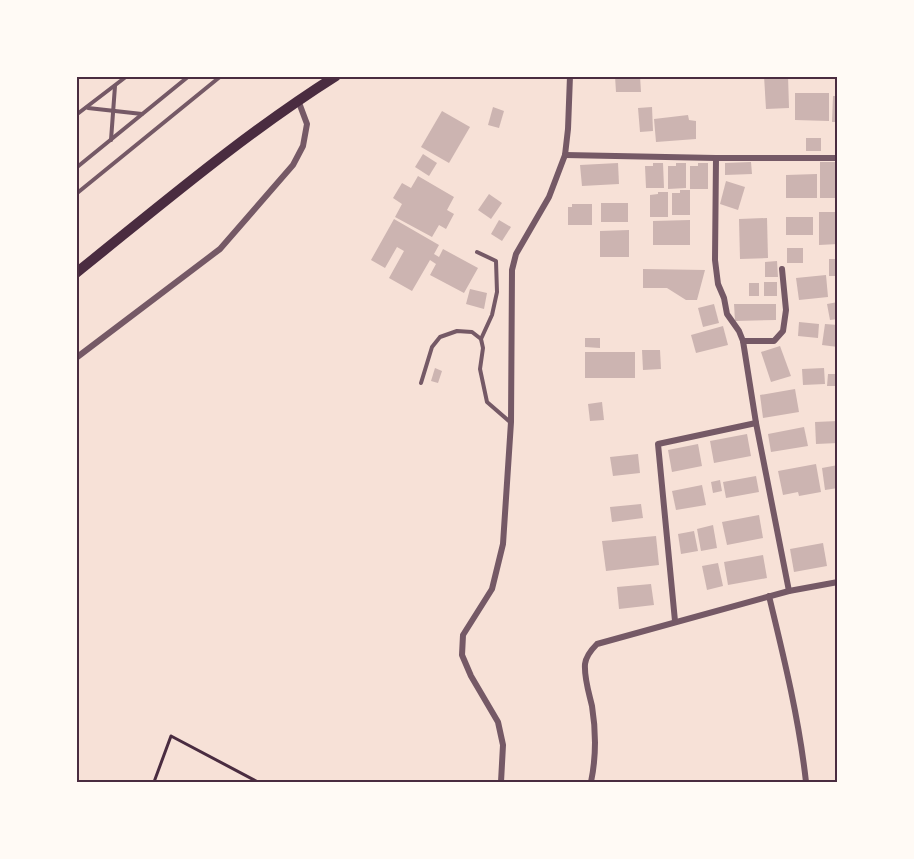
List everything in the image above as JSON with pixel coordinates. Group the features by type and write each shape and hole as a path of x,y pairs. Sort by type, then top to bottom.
{"main road":[{"path":"76,273 217,160 298,100 336,76"}],"street":[{"path":"501,783 503,745 498,722 471,676 462,655 463,635 492,589 503,544 511,422 512,270 516,254 549,197 565,155 570,76"},
{"path":"76,358 220,249 292,165 303,146 307,124 298,100"},
{"path":"565,155 837,158"},
{"path":"716,158 715,260 718,284 727,314 743,341 756,423 789,591"},
{"path":"743,341 774,341 783,331 786,310 782,269"},
{"path":"675,621 658,444 756,423"},
{"path":"591,783 595,734 585,678 585,662 589,652 597,644 769,596 837,582"},
{"path":"769,596 789,676 806,783"}],"lane":[{"path":"76,116 127,76"},
{"path":"76,168 189,76"},
{"path":"76,194 221,76"},
{"path":"111,140 115,86"},
{"path":"87,108 142,114"},
{"path":"477,252 496,261 497,292 492,315 481,339 483,348 480,369 487,402 511,422"},
{"path":"421,383 432,347 440,337 457,331 472,332 481,339"}],"path":[{"path":"154,783 171,736 258,783"}],"building":[{"path":"615,76 640,76 641,92 616,92"},
{"path":"764,76 788,76 789,108 766,109"},
{"path":"795,93 829,93 829,121 795,120"},
{"path":"833,96 838,96 838,122 832,122"},
{"path":"493,107 504,111 499,128 488,125"},
{"path":"652,107 653,131 640,132 638,108"},
{"path":"442,111 470,127 449,163 421,147"},
{"path":"688,115 689,120 696,121 696,139 656,142 654,119"},
{"path":"806,138 821,138 821,151 806,151"},
{"path":"423,154 437,163 429,176 415,167"},
{"path":"751,162 752,174 725,175 725,163"},
{"path":"820,162 838,162 838,198 820,198"},
{"path":"618,163 619,184 582,186 580,165"},
{"path":"653,163 663,163 664,188 646,188 645,166 653,166"},
{"path":"676,163 686,163 686,188 668,189 668,166 676,166"},
{"path":"698,163 708,163 708,189 690,189 690,166 698,166"},
{"path":"817,174 817,198 786,198 786,175"},
{"path":"418,176 454,197 447,210 454,214 446,229 439,225 432,237 395,217 402,204 393,198 402,183 411,188"},
{"path":"726,181 745,187 738,210 720,204"},
{"path":"680,190 690,190 690,215 672,215 672,193 680,193"},
{"path":"658,192 668,192 668,217 650,217 650,195 658,194"},
{"path":"489,194 502,203 491,219 478,210"},
{"path":"601,203 628,203 628,222 601,222"},
{"path":"572,204 592,204 592,225 568,225 568,207 572,207"},
{"path":"819,212 838,212 838,244 819,245"},
{"path":"786,217 813,217 813,235 786,235"},
{"path":"767,218 768,258 740,259 739,219"},
{"path":"394,219 439,245 434,254 439,257 443,249 478,268 464,293 430,275 436,264 430,260 412,291 389,278 404,251 397,247 385,268 371,260"},
{"path":"499,220 511,227 502,241 491,234"},
{"path":"690,220 690,245 653,245 653,221"},
{"path":"629,230 629,257 600,257 600,231"},
{"path":"787,248 803,248 803,263 787,263"},
{"path":"829,259 838,259 838,276 829,276"},
{"path":"777,261 778,277 765,277 765,262"},
{"path":"643,269 705,270 697,300 686,300 667,288 643,288"},
{"path":"826,275 828,297 799,300 796,278"},
{"path":"764,282 777,282 777,296 764,296"},
{"path":"749,283 759,283 759,296 749,296"},
{"path":"470,289 487,293 484,309 466,304"},
{"path":"838,302 838,319 830,320 827,304"},
{"path":"714,304 719,323 703,327 698,308"},
{"path":"734,304 776,304 776,320 735,321"},
{"path":"799,322 819,324 818,338 798,336"},
{"path":"825,324 838,325 838,347 822,345"},
{"path":"723,326 728,345 696,353 691,335"},
{"path":"585,338 600,338 600,348 585,347"},
{"path":"780,346 791,376 771,382 761,352"},
{"path":"642,350 660,350 661,369 643,370"},
{"path":"585,352 635,352 635,378 585,378"},
{"path":"435,368 442,371 438,383 431,381"},
{"path":"824,368 825,384 803,385 802,369"},
{"path":"828,374 838,374 838,386 827,386"},
{"path":"795,389 799,412 763,418 760,395"},
{"path":"602,402 604,420 590,421 588,404"},
{"path":"838,421 838,443 816,444 815,422"},
{"path":"804,427 808,446 771,452 768,434"},
{"path":"747,434 751,456 714,463 710,441"},
{"path":"698,444 702,466 672,472 668,450"},
{"path":"638,454 640,473 613,476 610,457"},
{"path":"816,464 821,492 799,496 798,492 783,495 778,471"},
{"path":"838,465 838,488 825,490 822,468"},
{"path":"756,476 759,492 726,498 723,482"},
{"path":"720,480 722,491 713,493 711,482"},
{"path":"702,485 706,505 676,510 672,491"},
{"path":"641,504 643,518 612,522 610,507"},
{"path":"759,515 763,538 727,545 722,522"},
{"path":"713,525 717,548 701,551 697,529"},
{"path":"694,531 698,551 681,554 678,534"},
{"path":"656,536 659,565 606,571 602,541"},
{"path":"823,543 827,566 794,572 790,549"},
{"path":"763,555 767,578 728,585 724,562"},
{"path":"718,563 723,586 707,590 702,566"},
{"path":"651,584 654,605 619,609 617,587"}]}
